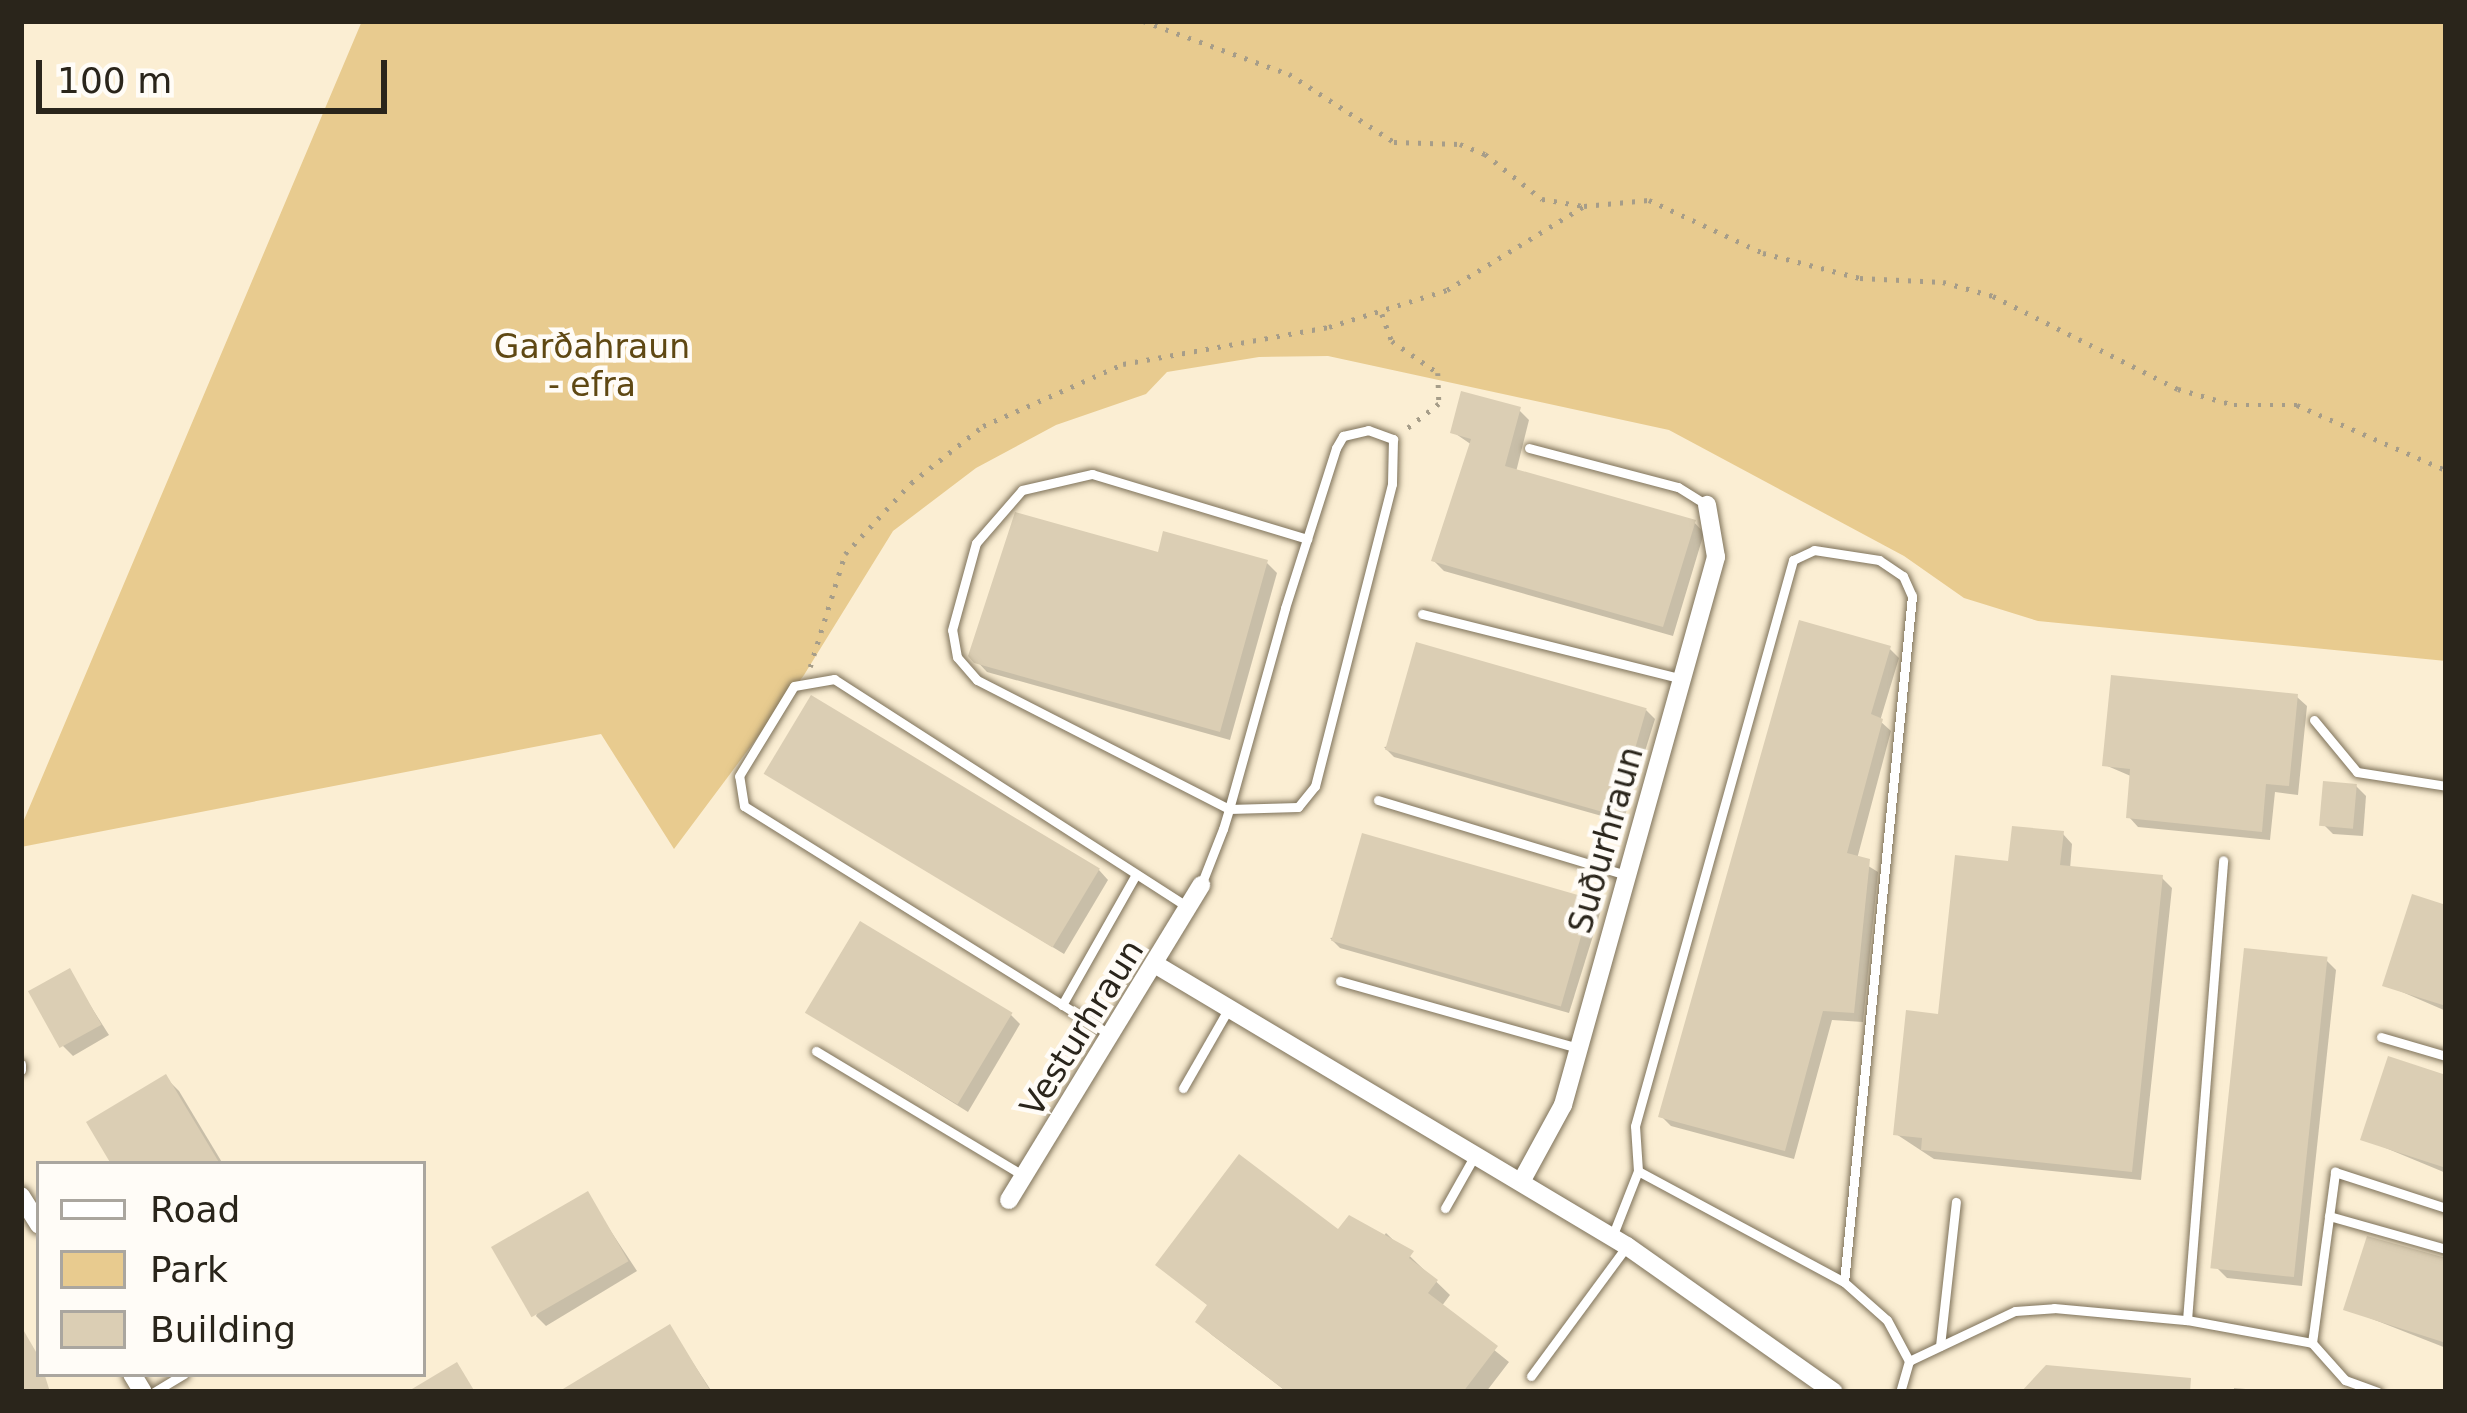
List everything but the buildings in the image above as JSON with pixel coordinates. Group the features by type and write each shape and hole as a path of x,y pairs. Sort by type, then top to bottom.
{"street":[{"name":"Suðurhraun","path":"1521,1182 1563,1105 1716,557 1707,505"},
{"name":"Vesturhraun","path":"1009,1200 1158,966 1201,885"},
{"path":"1158,966 1620,1242 1834,1392"}],"lane":[{"path":"1201,885 1228,809 1307,539 1343,436 1368,430 1394,440 1392,484 1315,787 1298,807 1228,809 977,680 957,656 952,631 976,543 1022,490 1092,473 1307,539"},
{"path":"1529,448 1678,488 1707,505"},
{"path":"1532,1376 1620,1242 1638,1171 1635,1126 1793,560 1814,550 1879,560 1903,576 1912,596 1844,1282"},
{"path":"1422,614 1682,680"},
{"path":"1113,1037 744,806 739,776 794,686 807,678 834,679 1189,908"},
{"path":"2314,720 2357,772 2446,786"},
{"path":"1378,800 1627,875"},
{"path":"2186,1320 2223,860"},
{"path":"1062,1005 1136,874"},
{"path":"1340,981 1578,1048"},
{"path":"1184,1088 1229,1008"},
{"path":"2381,1037 2446,1056"},
{"path":"816,1051 1024,1176"},
{"path":"1444,1208 1475,1155"},
{"path":"1638,1171 1844,1282 1887,1320 1909,1361 1900,1392"},
{"path":"2312,1343 2335,1172 2446,1208"},
{"path":"1940,1346 1956,1202"},
{"path":"2329,1216 2446,1249"},
{"path":"1909,1361 2038,1308 2186,1320 2312,1343 2344,1380 2378,1392"},
{"path":"138,1386 172,1377"}],"path":[{"path":"1143,21 1289,74 1394,142 1460,144 1542,199 1584,206 1649,200 1763,253 1860,278 1943,282 1994,296 2178,388 2234,405 2297,405 2446,470"},
{"path":"807,678 845,554 911,483 983,426 1123,364 1382,314 1447,290 1584,206"},
{"path":"1382,314 1392,341 1438,373 1439,404 1394,440"}],"green space":[{"name":"Garðahraun - efra","path":"362,21 2446,21 2446,661 2038,621 1964,598 1904,556 1669,430 1328,356 1259,357 1167,372 1146,394 1056,425 976,468 893,531 804,675 674,849 601,734 21,847 21,827"}]}
